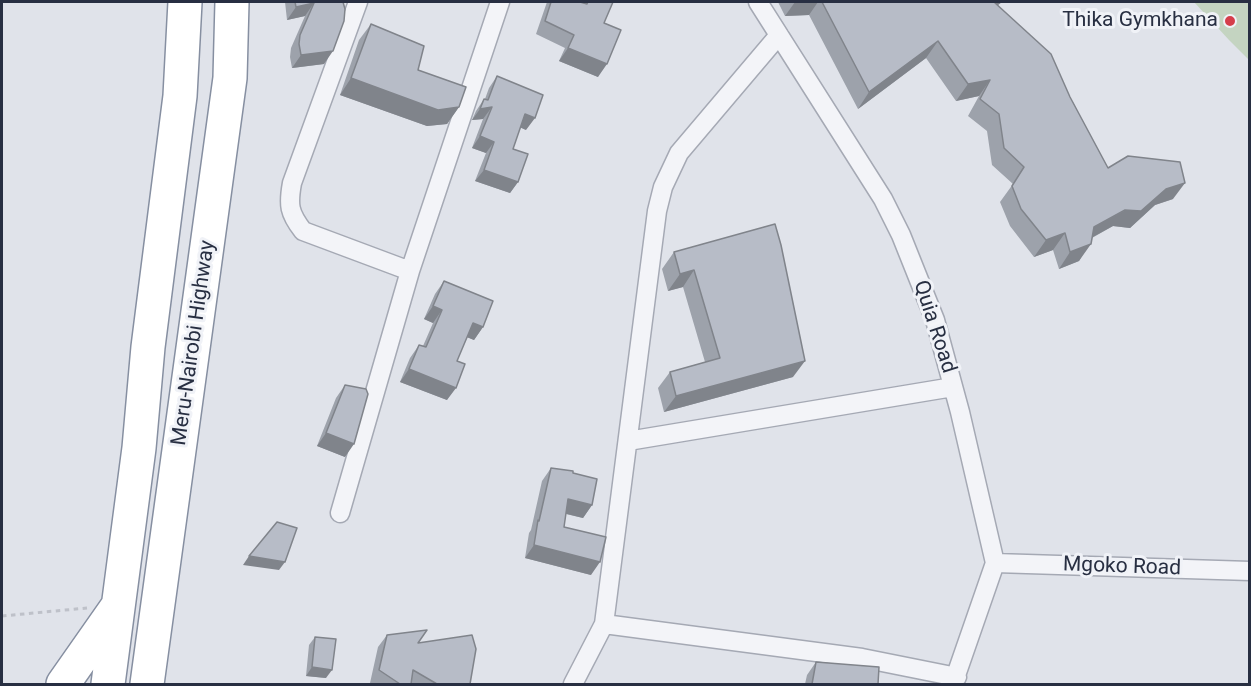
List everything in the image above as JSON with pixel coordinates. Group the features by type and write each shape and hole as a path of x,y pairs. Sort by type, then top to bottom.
{"highway":[{"name":"Meru-Nairobi Highway","path":"108,684 139,448 148,347 180,96 185,2"},
{"name":"Meru-Nairobi Highway","path":"147,684 230,78 232,2"},
{"path":"63,684 118,604"}],"street":[{"path":"358,2 292,183 289,199 291,217 303,231 410,271"},
{"path":"340,513 410,271 500,2"},
{"name":"Quia Road","path":"758,2 883,199 897,226 935,320 994,563"},
{"path":"573,684 604,624 657,211 663,187 679,153 779,35"},
{"path":"628,441 953,387"},
{"path":"604,624 862,658 955,680 994,563"},
{"name":"Mgoko Road","path":"994,563 1250,571"}],"path":[{"path":"2,615 118,604"}],"green space":[{"name":"Thika Gymkhana","path":"1194,2 1249,2 1249,60 1229,40"}],"building":[{"path":"295,2 343,2 344,21 333,51 301,55 300,35 314,3 296,7"},
{"path":"551,2 587,4 588,2 613,2 604,23 621,30 607,64 568,48 574,35 545,21"},
{"path":"822,2 994,2 1051,54 1070,97 1108,168 1128,156 1180,162 1185,183 1166,189 1141,211 1125,210 1094,227 1091,244 1070,252 1065,233 1046,240 1021,209 1012,186 1024,167 1004,148 999,114 980,99 990,80 968,84 938,41 869,92"},
{"path":"371,24 424,46 418,70 466,87 459,107 438,110 351,78"},
{"path":"497,76 543,95 535,118 525,114 513,149 528,154 518,182 484,170 494,142 480,136 492,107 480,109 484,99 488,100"},
{"path":"775,224 805,361 676,396 670,372 720,358 694,270 680,274 674,252"},
{"path":"444,281 493,301 483,327 473,323 457,361 465,364 456,388 409,369 419,345 426,347 442,310 433,306"},
{"path":"345,385 366,389 368,394 354,444 326,433"},
{"path":"551,468 573,471 573,473 597,479 592,505 568,499 564,527 606,537 600,562 534,545"},
{"path":"277,522 297,528 285,562 249,556"},
{"path":"427,630 418,643 472,635 476,649 470,684 437,684 413,670 411,684 400,684 379,670 387,635"},
{"path":"315,637 336,639 332,670 312,667"},
{"path":"816,662 879,667 878,684 812,684"}],"place":[{"name":"Thika Gymkhana","path":"1230,21"}]}
